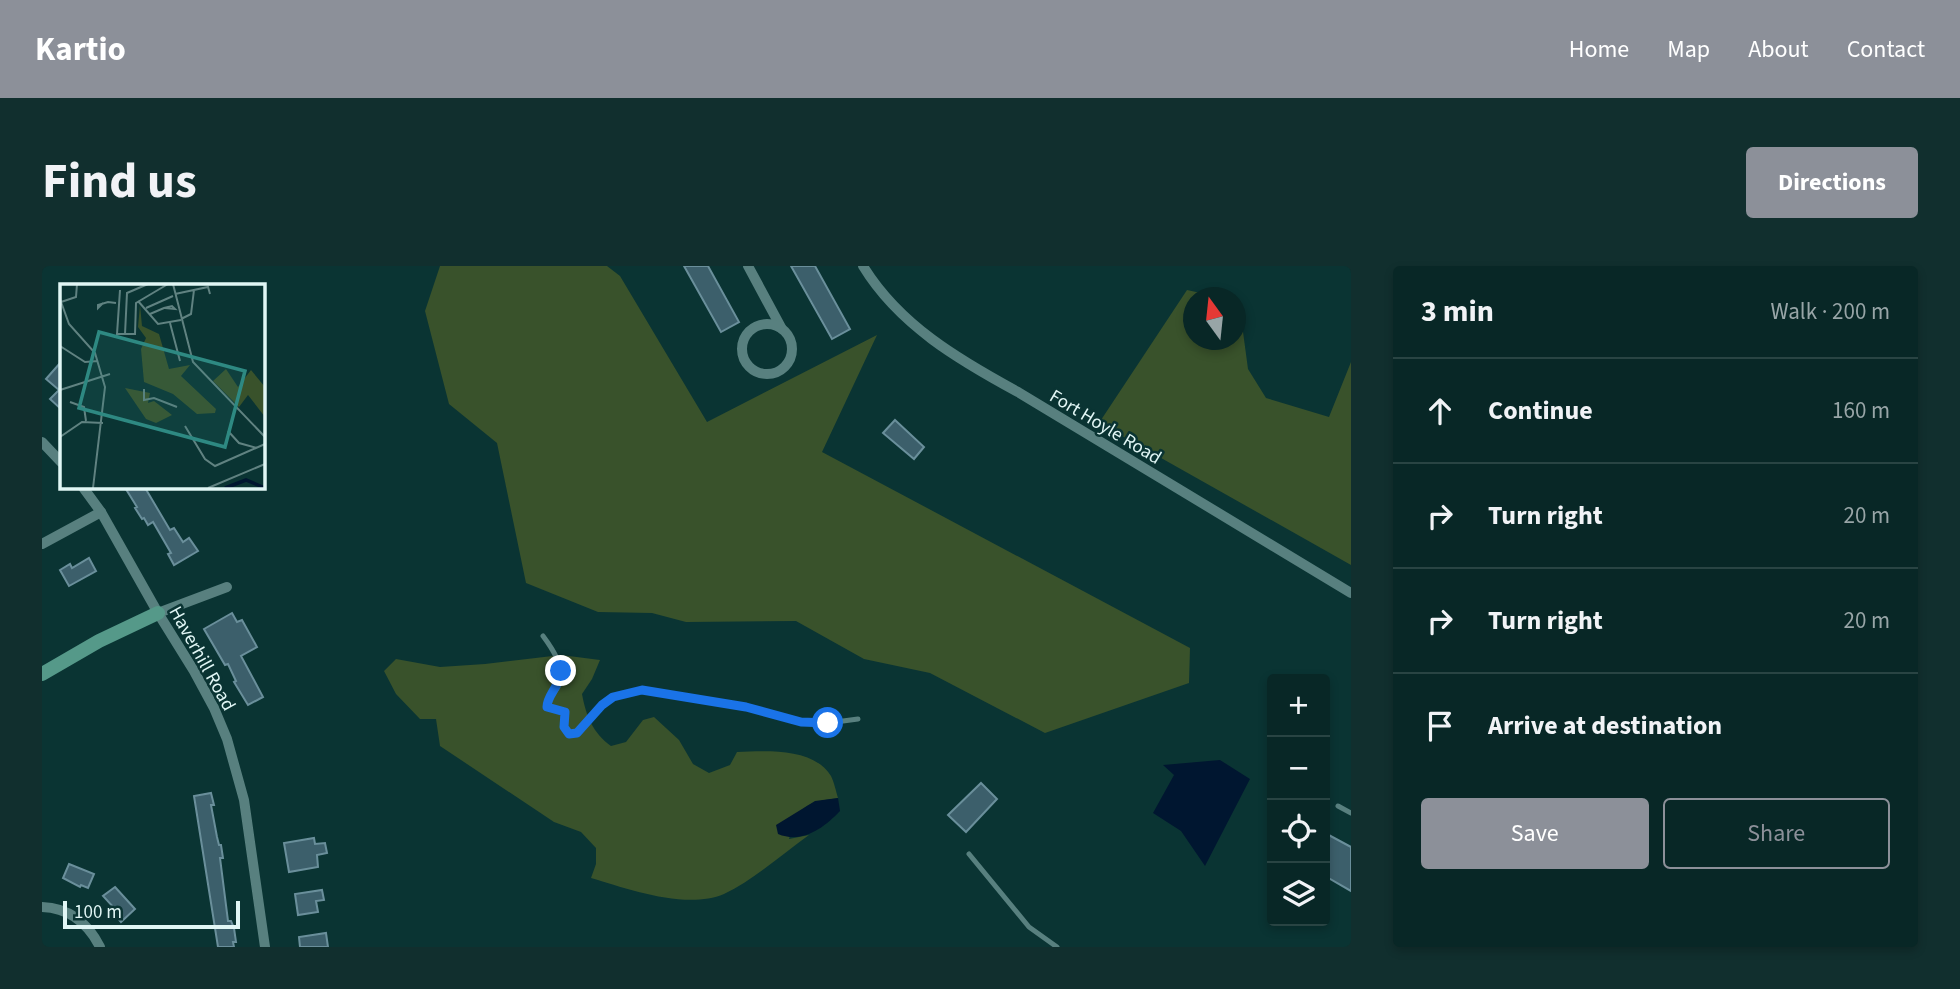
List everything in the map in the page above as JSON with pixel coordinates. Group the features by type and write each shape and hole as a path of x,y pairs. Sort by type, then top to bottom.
{"street":[{"path":"748,266 790,342 791,350 786,365 772,373 764,374 749,367 742,352 745,336 758,326 766,324 782,328"},
{"name":"Fort Hoyle Road","path":"863,266 875,286 908,321 982,373 1351,593"},
{"path":"42,442 60,461"},
{"name":"Haverhill Road","path":"83,488 101,512 214,708 237,770 265,947"},
{"path":"42,544 101,512"},
{"path":"42,674 111,635 158,613 227,587"},
{"path":"42,906 58,909 75,917 87,927 100,947"}],"lane":[{"path":"543,636 561,671 560,682 547,702 547,707 565,712 564,727 569,734 577,733 602,705 613,697 642,690 746,707 801,722 828,723 858,719"},
{"path":"1338,806 1351,813"},
{"path":"968,854 1030,927 1057,947"}],"green space":[{"path":"440,266 607,266 620,276 707,422 877,335 822,452 1190,648 1189,683 1045,733 930,673 864,659 796,621 686,622 652,613 598,612 526,583 497,443 449,404 425,311"},
{"path":"1183,296 1183,350 1245,350 1248,369 1266,398 1329,417 1351,362 1351,565 1099,423"},
{"path":"561,655 600,660 582,694 591,723 611,746 626,742 643,720 654,717 679,740 693,764 709,773 730,765 737,752 761,751 801,755 823,767 831,776 838,798 810,804 804,808 796,819 789,839 809,835 757,874 724,894 692,900 675,899 591,878 596,864 596,848 581,832 554,822 440,746 436,719 420,719 396,694 384,671 396,659 440,667"}],"water":[{"path":"1220,760 1250,779 1205,866 1181,831 1153,813 1174,775 1163,765"},
{"path":"838,798 840,811 812,833 796,837 778,834 776,825 815,801"}],"building":[{"path":"684,266 708,266 739,322 721,332"},
{"path":"791,266 815,266 850,329 832,339"},
{"path":"60,363 60,408 50,399 59,390 46,379"},
{"path":"895,420 924,447 914,459 883,433"},
{"path":"125,488 145,488 170,530 174,528 183,542 189,538 198,551 174,565 168,554 171,553 153,522 148,525 135,508 137,507"},
{"path":"89,558 96,571 69,586 60,570 70,564 72,568"},
{"path":"232,613 237,622 242,620 257,647 241,656 263,697 248,705 234,682 236,681 228,664 225,665 204,629"},
{"path":"981,783 997,799 966,832 948,815"},
{"path":"211,793 214,805 211,805 223,858 220,858 228,921 231,921 234,928 234,947 218,947 194,796"},
{"path":"1330,836 1351,847 1351,891 1330,879"},
{"path":"314,838 315,844 325,843 327,853 317,855 318,867 289,872 284,843"},
{"path":"69,864 94,874 88,888 63,878"},
{"path":"115,887 135,909 121,922 113,913 116,910 103,896"},
{"path":"322,890 324,900 316,901 318,912 298,915 295,894"},
{"path":"326,933 328,947 300,947 299,937"}],"route":[{"path":"561,671 560,682 547,702 547,707 565,712 564,727 569,734 577,733 602,705 613,697 642,690 746,707 801,722 828,723"}]}
